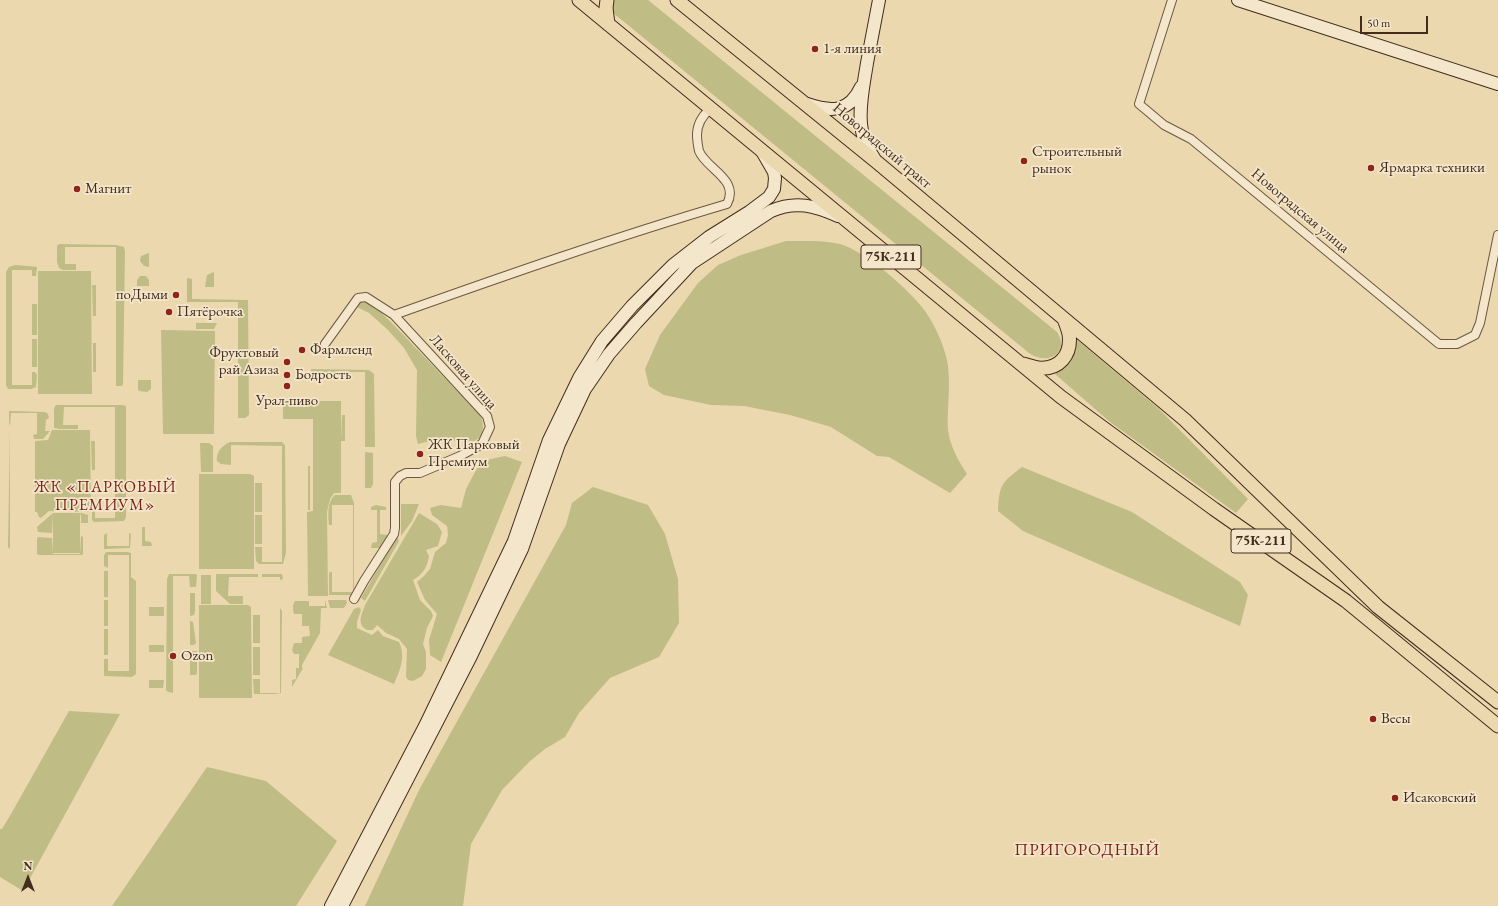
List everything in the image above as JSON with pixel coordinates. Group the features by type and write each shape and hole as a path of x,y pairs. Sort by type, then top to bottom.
{"main road":[{"name":"75К-211","path":"579,0 1061,397 1214,509 1346,601 1498,726"},
{"path":"607,0 606,8 608,24"},
{"name":"Новоградский тракт","path":"677,0 878,163 1185,420 1378,607 1498,702"},
{"path":"878,163 869,152 864,139 861,125 861,110 864,80 879,0"},
{"path":"1238,0 1498,84"},
{"path":"806,104 822,109 837,109 848,105 857,96 864,80"},
{"path":"331,906 425,726 514,541 549,440 579,378 602,341 632,306 673,265 709,236 749,212 769,197 774,189 775,178 774,172 762,152"},
{"path":"342,906 471,656 522,549 559,444 586,389 609,354 692,263 771,211 782,207 806,205 815,206 841,217"},
{"path":"1019,362 1038,368 1052,367 1063,361 1068,349 1069,335 1064,319"}],"street":[{"name":"Новоградская улица","path":"1172,0 1139,104 1164,125 1191,139 1439,344 1457,344 1475,335 1480,323 1498,235"},
{"path":"394,315 485,283 727,204 730,197 730,190 719,173 700,152 698,142 697,132 699,123 702,116 710,108"},
{"name":"Ласковая улица","path":"325,344 358,298 366,297 394,315 487,416 490,427 482,444 460,456 420,473 406,473 400,476 395,482 394,534 354,599"}],"shaded area":[{"path":"611,0 648,0 1057,332 1061,345 1059,351 1050,358 1036,357 1029,353 612,12"},
{"path":"786,241 813,241 840,244 862,254 898,282 918,302 929,316 943,347 948,366 949,436 955,453 967,474 950,493 889,457 877,456 831,427 790,415 744,406 711,405 664,395 649,386 645,369 660,335 698,283 718,265 741,255"},
{"path":"59,244 116,245 124,247 122,386 116,386 116,247 65,247 65,264 76,264 76,270 63,270 59,268 57,262 57,246"},
{"path":"149,253 149,267 144,266 140,261 141,256"},
{"path":"15,265 37,267 36,276 32,276 32,270 12,270 12,385 32,385 32,372 35,372 37,375 36,387 31,389 8,389 6,385 6,272 9,267"},
{"path":"38,271 91,271 92,394 38,394"},
{"path":"214,272 214,287 205,287 207,275"},
{"path":"140,276 146,276 149,280 149,286 137,286 137,280"},
{"path":"187,278 192,279 192,299 248,300 249,415 245,418 238,418 238,302 187,302"},
{"path":"92,285 96,285 96,316 93,316"},
{"path":"367,301 373,305 391,322 480,415 483,422 483,430 480,437 474,441 434,440 418,444 416,436 417,370 404,348 388,330 369,313 357,307 360,302"},
{"path":"32,304 37,304 37,335 32,335"},
{"path":"196,323 217,323 214,329 196,329"},
{"path":"161,330 215,331 214,434 163,434"},
{"path":"32,339 37,339 37,367 32,367"},
{"path":"1076,339 1158,408 1248,499 1236,513 1110,422 1055,374 1070,360 1074,351"},
{"path":"93,343 96,343 96,372 93,372"},
{"path":"311,369 369,370 374,374 375,447 365,447 365,372 311,372"},
{"path":"138,380 151,380 151,389 147,392 139,391"},
{"path":"283,401 341,401 341,493 334,493 330,499 327,512 328,596 308,596 307,512 313,511 313,419 283,419"},
{"path":"56,405 126,406 126,517 124,521 94,522 92,520 92,505 95,505 95,518 115,518 115,407 64,407 63,425 78,425 78,429 59,429 54,428 54,408"},
{"path":"9,411 45,412 48,414 49,418 46,420 45,431 50,431 43,439 34,439 33,435 37,434 37,413 11,413 10,426"},
{"path":"342,415 345,415 345,441 341,441"},
{"path":"10,428 10,549 8,547"},
{"path":"52,430 90,430 91,512 49,511 41,518 37,512 35,512 35,441 48,440"},
{"path":"91,441 95,441 95,470 92,470"},
{"path":"230,442 282,442 285,445 286,553 283,564 259,564 256,561 255,547 262,547 262,562 282,562 282,446 231,445 231,465 221,464 217,461 217,454 222,447"},
{"path":"200,443 209,443 213,446 213,472 201,472"},
{"path":"365,452 373,453 373,484 371,488 365,488"},
{"path":"505,456 522,462 441,662 430,655 429,640 437,614 425,600 417,582 430,569 435,552 446,543 448,535 447,526 432,515 430,508 441,505 461,508 466,489 481,461"},
{"path":"308,466 310,466 310,510 308,510"},
{"path":"1022,467 1132,512 1240,582 1248,595 1240,626 1023,531 998,511 999,495 1003,485"},
{"path":"199,474 250,474 254,476 254,569 199,569"},
{"path":"255,483 262,483 262,512 255,512"},
{"path":"593,487 648,505 665,534 678,579 679,623 659,657 610,678 579,713 565,737 545,749 529,762 502,790 471,844 463,906 365,906 419,790 566,525 572,503"},
{"path":"335,495 351,495 354,503 354,595 329,595 330,572 332,572 332,592 353,592 353,505 332,505 332,525 329,525 329,505"},
{"path":"401,504 419,504 412,521 401,536"},
{"path":"376,505 386,507 386,510 380,510 380,534 387,535 387,538 381,548 371,548 372,543 377,542 377,510 371,510 371,507"},
{"path":"53,513 82,513 88,515 88,523 81,523 81,515 78,514 80,515 80,553 53,553 53,514 52,533 38,532 37,527"},
{"path":"419,513 437,524 442,532 438,546 426,550 429,556 426,567 422,573 413,580 420,600 431,611 433,616 427,628 423,644 426,652 426,669 422,676 413,681 408,680 406,677 407,649 399,639 386,633 377,625 373,630 367,630 364,628 361,622 361,615 365,605"},
{"path":"255,515 262,515 262,544 255,544"},
{"path":"142,527 145,527 145,541 151,542 151,546 142,546"},
{"path":"107,533 107,546 129,546 129,533 131,534 130,548 104,549 104,535"},
{"path":"81,536 83,537 82,555 37,554 38,537 52,538 53,554 80,554"},
{"path":"397,536 399,541 365,601 361,598"},
{"path":"106,552 131,553 131,577 136,581 136,674 132,677 104,676 104,659 108,659 108,671 129,671 129,555 108,555 108,568 104,566 104,555"},
{"path":"104,571 108,571 108,597 104,597"},
{"path":"169,574 197,575 196,587 190,587 189,576 173,576 173,693 166,690 167,579"},
{"path":"216,574 258,574 258,577 229,577 228,596 243,596 243,604 230,604 216,591"},
{"path":"262,574 282,574 283,579 280,580 280,577 262,577"},
{"path":"201,575 211,575 211,604 201,604"},
{"path":"190,593 195,593 195,612 194,615 190,616"},
{"path":"104,600 108,600 108,626 104,626"},
{"path":"325,600 327,608 321,608 320,633 302,665 303,668 292,687 292,680 296,679 296,668 299,668 299,654 294,654 292,650 294,643 302,643 302,637 310,636 309,626 302,626 302,614 294,614 293,604 295,601 309,601 309,606 325,606"},
{"path":"328,600 346,600 347,603 344,608 330,608"},
{"path":"199,605 248,605 251,607 252,698 199,698"},
{"path":"149,607 164,607 164,616 149,616"},
{"path":"359,607 361,610 357,622 357,628 372,635 378,630 383,636 399,642 402,658 400,669 394,684 328,655 354,609"},
{"path":"280,608 282,611 281,693 254,694 253,679 260,679 260,693 280,693"},
{"path":"253,615 260,615 260,643 253,643"},
{"path":"190,621 193,622 196,643 194,645 190,645"},
{"path":"104,629 108,629 108,655 104,655"},
{"path":"149,645 164,645 164,652 149,652"},
{"path":"253,647 260,647 260,675 253,675"},
{"path":"190,651 197,651 196,675 190,675"},
{"path":"149,680 164,680 163,688 149,688"},
{"path":"69,711 120,714 23,891 0,877 0,829 2,829 11,814"},
{"path":"207,767 266,781 337,841 296,906 112,906"}],"place":[{"name":"1-я линия","path":"815,49"},
{"name":"Строительный рынок","path":"1024,161"},
{"name":"Ярмарка техники","path":"1371,168"},
{"name":"Магнит","path":"77,189"},
{"name":"поДыми","path":"176,295"},
{"name":"Пятёрочка","path":"169,312"},
{"name":"Фармленд","path":"302,350"},
{"name":"Фруктовый рай Азиза","path":"287,362"},
{"name":"Бодрость","path":"287,375"},
{"name":"Урал-пиво","path":"287,386"},
{"name":"ЖК Парковый Премиум","path":"420,454"},
{"name":"Ozon","path":"173,656"},
{"name":"Весы","path":"1373,719"},
{"name":"Исаковский","path":"1395,798"}],"district":[{"name":"ЖК «ПАРКОВЫЙ ПРЕМИУМ»","path":"105,497"},
{"name":"ПРИГОРОДНЫЙ","path":"1087,850"}]}
